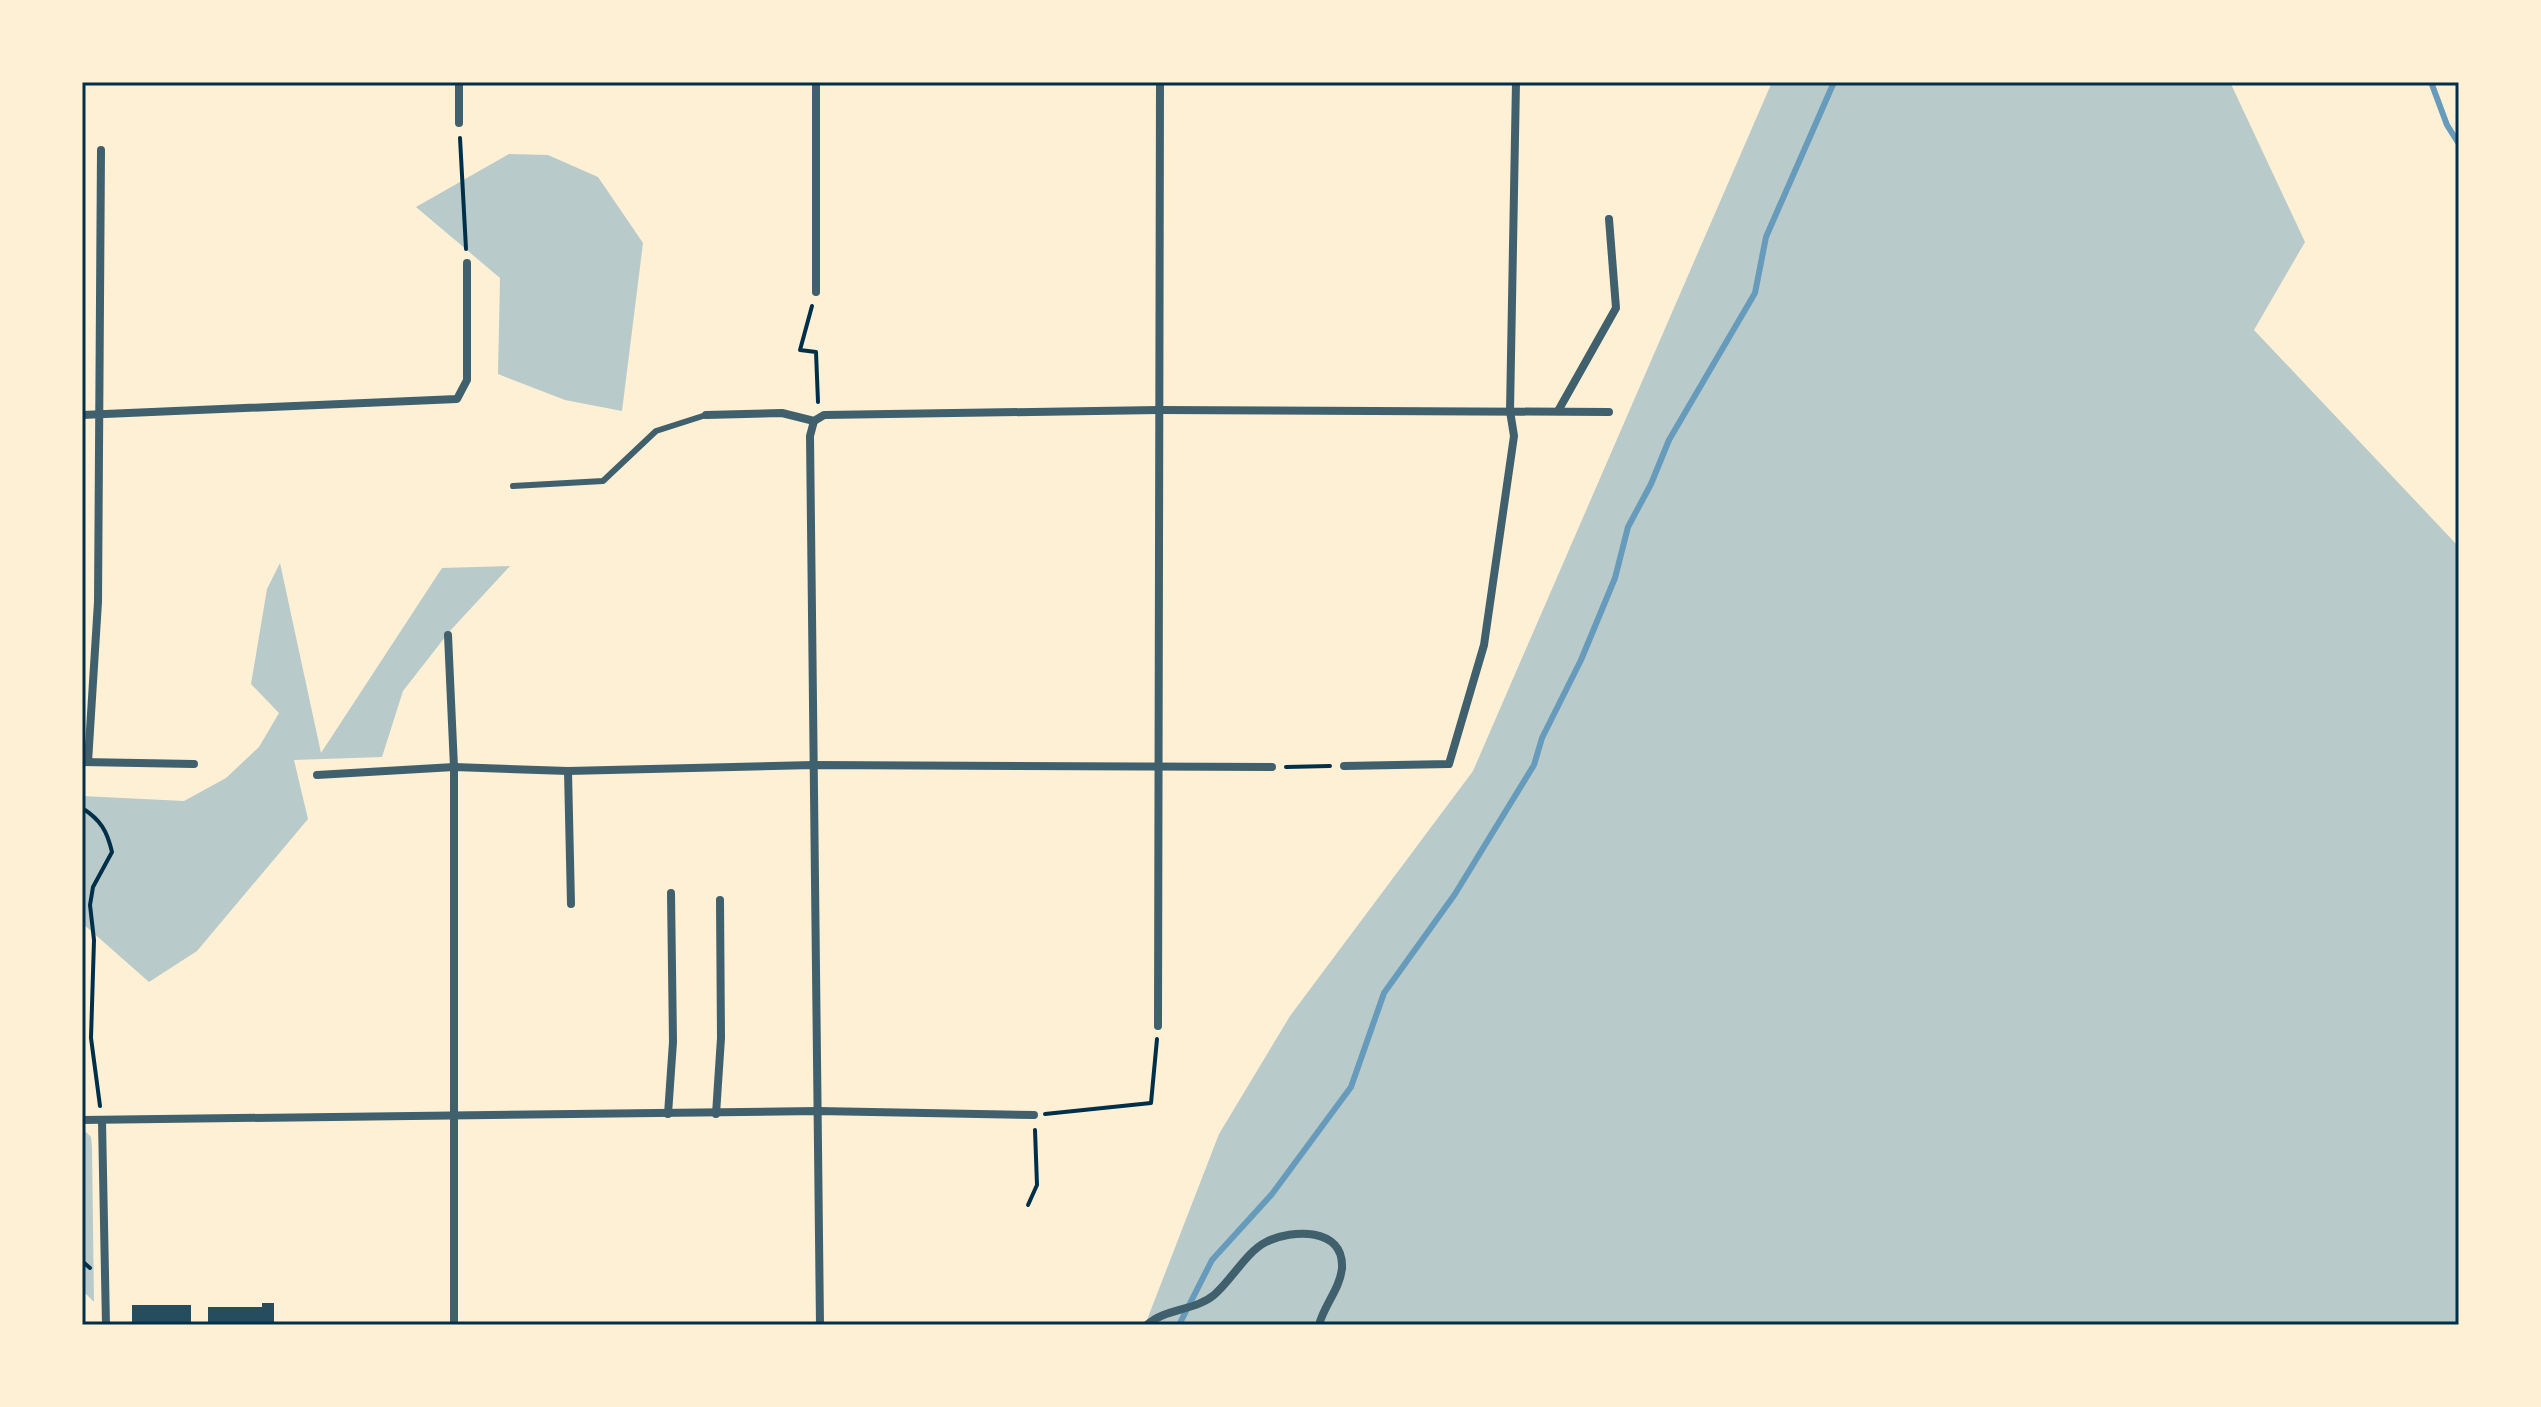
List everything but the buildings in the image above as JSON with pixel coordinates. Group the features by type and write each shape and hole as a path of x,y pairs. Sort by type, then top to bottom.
{"street":[{"path":"459,82 459,123"},
{"path":"816,82 816,292"},
{"path":"1158,1026 1160,82"},
{"path":"1344,766 1449,764 1484,645 1514,436 1510,411 1516,82"},
{"path":"101,150 98,602 85,762 194,764"},
{"path":"1558,411 1616,308 1609,219"},
{"path":"82,415 451,401 461,396 467,380 467,263"},
{"path":"706,415 782,413 816,419 1159,410 1609,412"},
{"path":"816,419 810,436 820,1325"},
{"path":"448,635 454,767 454,1325"},
{"path":"317,775 454,767 568,771 813,765 1272,767"},
{"path":"568,771 571,904"},
{"path":"668,1114 673,1042 671,893"},
{"path":"716,1114 721,1038 720,900"},
{"path":"82,1120 818,1111 1034,1115"},
{"path":"102,1121 106,1325"},
{"path":"1147,1325 1154,1318 1212,1297 1264,1243 1306,1233 1326,1236 1338,1248 1342,1266 1338,1283 1319,1325"}],"lane":[{"path":"513,486 603,481 656,431 706,415"}],"path":[{"path":"459,123 467,263"},
{"path":"816,292 800,350 816,352 816,419"},
{"path":"1272,767 1344,766"},
{"path":"82,808 99,819 108,834 112,852 93,887 90,905 94,940 91,1038 102,1121"},
{"path":"1028,1205 1037,1185 1034,1115 1151,1103 1158,1026"}],"shaded area":[{"path":"1772,82 2230,82 2305,242 2254,330 2459,547 2459,1325 1145,1325 1219,1134 1290,1016 1473,771"},
{"path":"509,154 548,155 598,177 643,243 622,411 565,400 498,374 500,278 416,207"},
{"path":"280,563 321,753 442,568 510,566 449,632 403,691 382,757 294,760 308,819 197,951 149,982 82,923 82,796 184,801 226,778 259,747 279,713 251,684 267,589"},
{"path":"82,1128 91,1137 92,1147 94,1302 82,1290"}],"waterway":[{"path":"1179,1325 1212,1260 1272,1194 1351,1087 1384,993 1455,894 1534,765 1542,738 1581,660 1615,578 1628,527 1651,484 1669,440 1755,293 1766,237 1834,82"},
{"path":"2431,82 2447,125 2459,144"}]}
